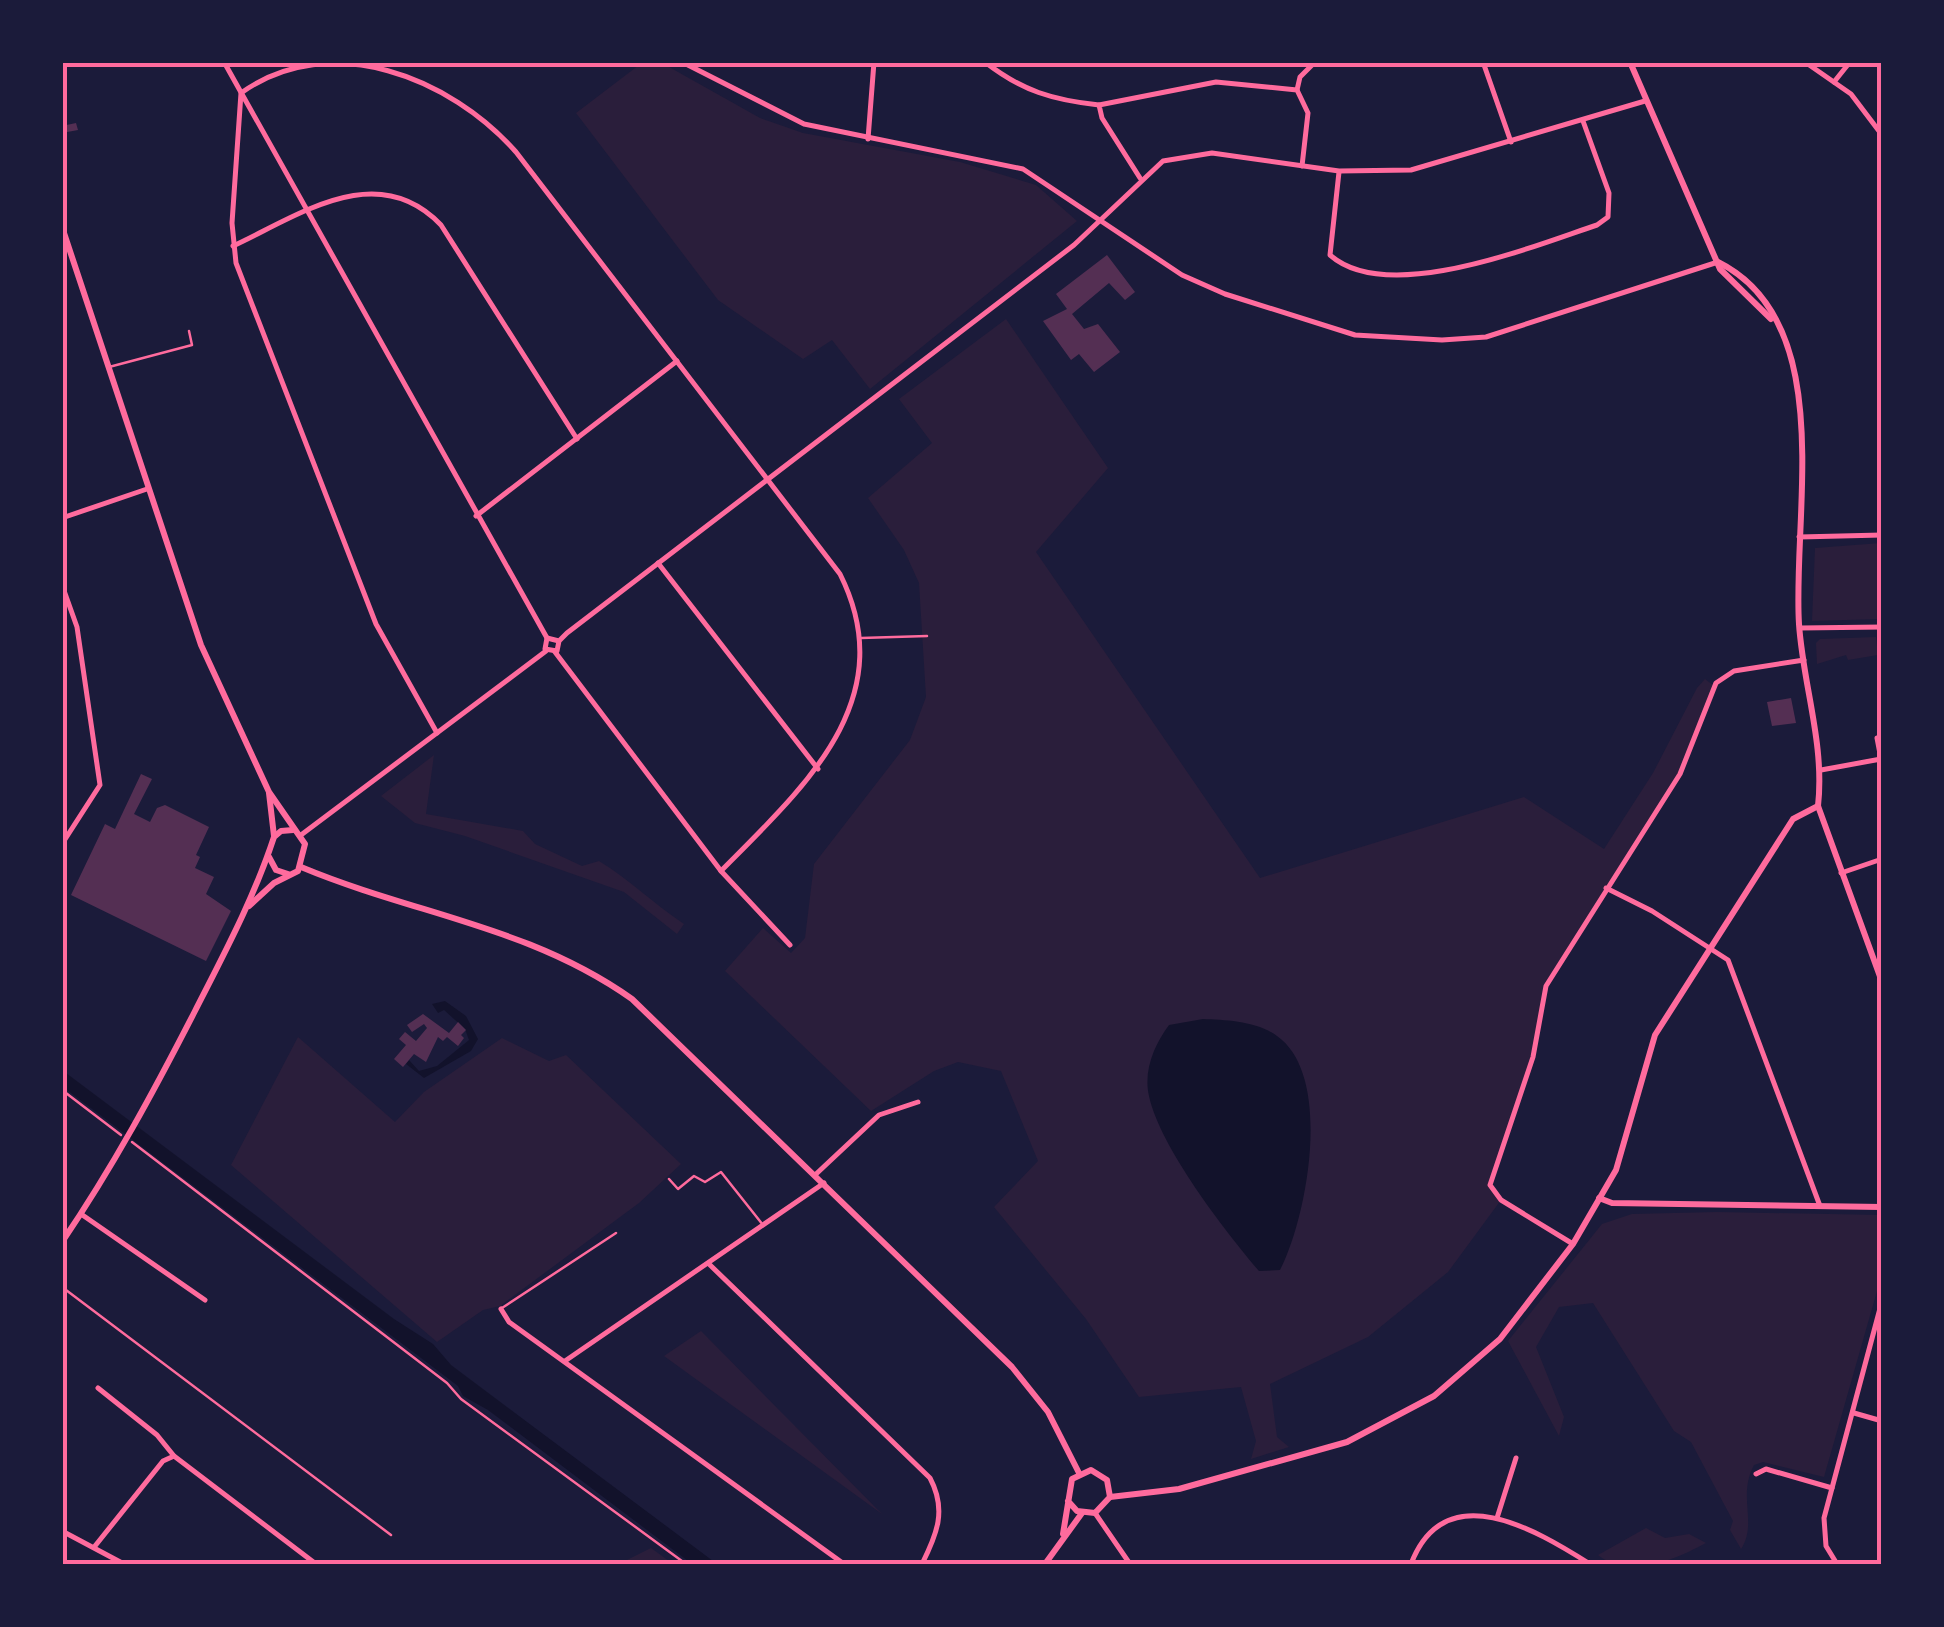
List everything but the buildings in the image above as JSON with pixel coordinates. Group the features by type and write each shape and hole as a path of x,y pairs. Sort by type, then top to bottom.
{"street":[{"path":"224,62 547,638 546,651"},
{"path":"395,71 398,62"},
{"path":"682,62 780,114 868,140 1013,165 1050,184 1100,223 1182,276 1225,294 1342,331 1379,337 1486,337 1718,262"},
{"path":"868,140 874,62"},
{"path":"985,62 1037,95 1099,105 1216,82 1298,90"},
{"path":"1483,62 1511,142"},
{"path":"1630,62 1726,277 1772,320 1794,368 1801,406 1799,628 1821,773 1818,806 1882,982"},
{"path":"1804,62 1851,94 1882,134"},
{"path":"1834,82 1850,62"},
{"path":"1302,166 1308,113 1298,90 1300,77 1312,63"},
{"path":"241,94 263,81 314,68 352,65 395,71 447,92 499,132 840,574 854,605 860,638 857,686 836,741 818,769 721,871"},
{"path":"241,94 233,246 244,290 376,624 437,732"},
{"path":"556,652 558,641 1100,223 1140,178 1163,160 1192,153 1339,172 1411,170 1645,102"},
{"path":"1099,105 1102,118 1140,178"},
{"path":"1339,172 1330,255 1338,262 1364,270 1407,275 1446,272 1597,226 1608,218 1609,193 1583,122"},
{"path":"233,246 336,196 370,194 397,198 434,218 577,439"},
{"path":"62,227 201,645 269,792 298,832 305,849 301,867 249,906"},
{"path":"476,516 677,361"},
{"path":"62,518 147,489"},
{"path":"1799,537 1882,535"},
{"path":"658,564 818,769"},
{"path":"62,585 74,618 100,785 66,831 62,844"},
{"path":"62,619 74,618"},
{"path":"1799,628 1882,627"},
{"path":"547,638 558,641"},
{"path":"274,838 281,831 298,832 546,651 556,652 721,871 790,945"},
{"path":"1572,1244 1501,1200 1490,1185 1532,1057 1546,986 1690,755 1716,683 1734,671 1804,660"},
{"path":"1821,773 1880,759 1877,738"},
{"path":"62,1242 120,1156 249,906 274,838 269,792"},
{"path":"1068,1500 1082,1513 1095,1513 1110,1497 1179,1488 1347,1442 1403,1415 1457,1378 1500,1339 1572,1244 1616,1170 1655,1035 1793,819 1818,806"},
{"path":"269,853 273,867 289,874"},
{"path":"1842,873 1882,859"},
{"path":"301,867 397,904 466,921 546,948 586,966 632,999 1012,1368 1048,1412 1080,1473"},
{"path":"1606,888 1728,960 1820,1206"},
{"path":"815,1175 880,1115 918,1102"},
{"path":"565,1361 824,1183"},
{"path":"1599,1198 1612,1203 1882,1206"},
{"path":"81,1214 205,1300"},
{"path":"709,1264 930,1478 940,1513 936,1536 922,1564"},
{"path":"1837,1564 1822,1531 1882,1301"},
{"path":"500,1309 510,1322 844,1564"},
{"path":"98,1388 158,1435 174,1456 316,1564"},
{"path":"1854,1412 1882,1421"},
{"path":"94,1546 162,1462 174,1456"},
{"path":"1497,1518 1516,1458"},
{"path":"1756,1474 1766,1469 1832,1488"},
{"path":"1062,1534 1069,1484 1080,1473 1100,1473 1110,1497"},
{"path":"1045,1564 1062,1534 1082,1513"},
{"path":"1095,1513 1130,1564"},
{"path":"1410,1564 1420,1544 1443,1524 1469,1515 1497,1518 1549,1538 1590,1564"},
{"path":"62,1531 124,1564"},
{"path":"104,1564 110,1556"}],"lane":[{"path":"107,367 192,344 188,331"},
{"path":"860,638 927,636"},
{"path":"668,1179 678,1189 694,1176 705,1182 721,1172 764,1226"},
{"path":"500,1309 616,1234"},
{"path":"62,1286 391,1534"}],"path":[{"path":"62,1090 437,1375 461,1399 686,1564"}],"shaded area":[{"path":"643,62 662,63 760,118 803,133 960,162 1036,185 1077,221 870,389 832,340 803,359 718,300 576,113"},
{"path":"1006,319 1108,468 1036,552 1260,878 1524,797 1604,849 1653,773 1697,688 1705,679 1714,686 1690,755 1546,986 1533,1057 1490,1185 1501,1200 1448,1272 1368,1337 1270,1384 1277,1437 1289,1447 1251,1459 1256,1441 1241,1387 1139,1397 1086,1319 994,1207 1038,1161 1001,1071 958,1062 934,1071 871,1111 725,971 763,928 791,953 805,938 814,864 910,740 926,697 919,583 904,550 868,498 932,443 899,399"},
{"path":"1881,543 1881,619 1812,621 1815,548"},
{"path":"1876,637 1878,655 1848,660 1846,655 1817,664 1816,643 1820,639"},
{"path":"434,755 426,814 523,831 535,844 582,866 599,861 684,924 677,934 624,892 465,836 415,823 381,796"},
{"path":"445,1001 466,1016 478,1039 471,1051 424,1078 406,1064 409,1060 419,1071 437,1066 469,1040 465,1029 444,1010 438,1013 432,1004"},
{"path":"1203,1019 1241,1022 1269,1031 1295,1055 1305,1082 1310,1114 1306,1184 1280,1270 1259,1271 1195,1188 1155,1117 1148,1077 1159,1040 1169,1025"},
{"path":"298,1037 395,1122 424,1092 502,1038 549,1061 566,1055 681,1164 639,1203 500,1306 483,1310 437,1342 231,1165"},
{"path":"62,1070 394,1319 433,1344 451,1365 717,1564 692,1564 488,1410 463,1396 458,1386 63,1087"},
{"path":"1632,1214 1881,1215 1881,1277 1824,1477 1763,1462 1754,1465 1747,1488 1748,1529 1741,1549 1730,1530 1733,1521 1691,1442 1674,1431 1593,1303 1559,1307 1536,1347 1564,1417 1559,1436 1508,1341 1602,1224"},
{"path":"701,1331 882,1514 664,1356"},
{"path":"1646,1528 1665,1538 1689,1534 1706,1543 1666,1561 1638,1567 1624,1566 1598,1555"},
{"path":"651,1548 673,1564 619,1564"}]}
